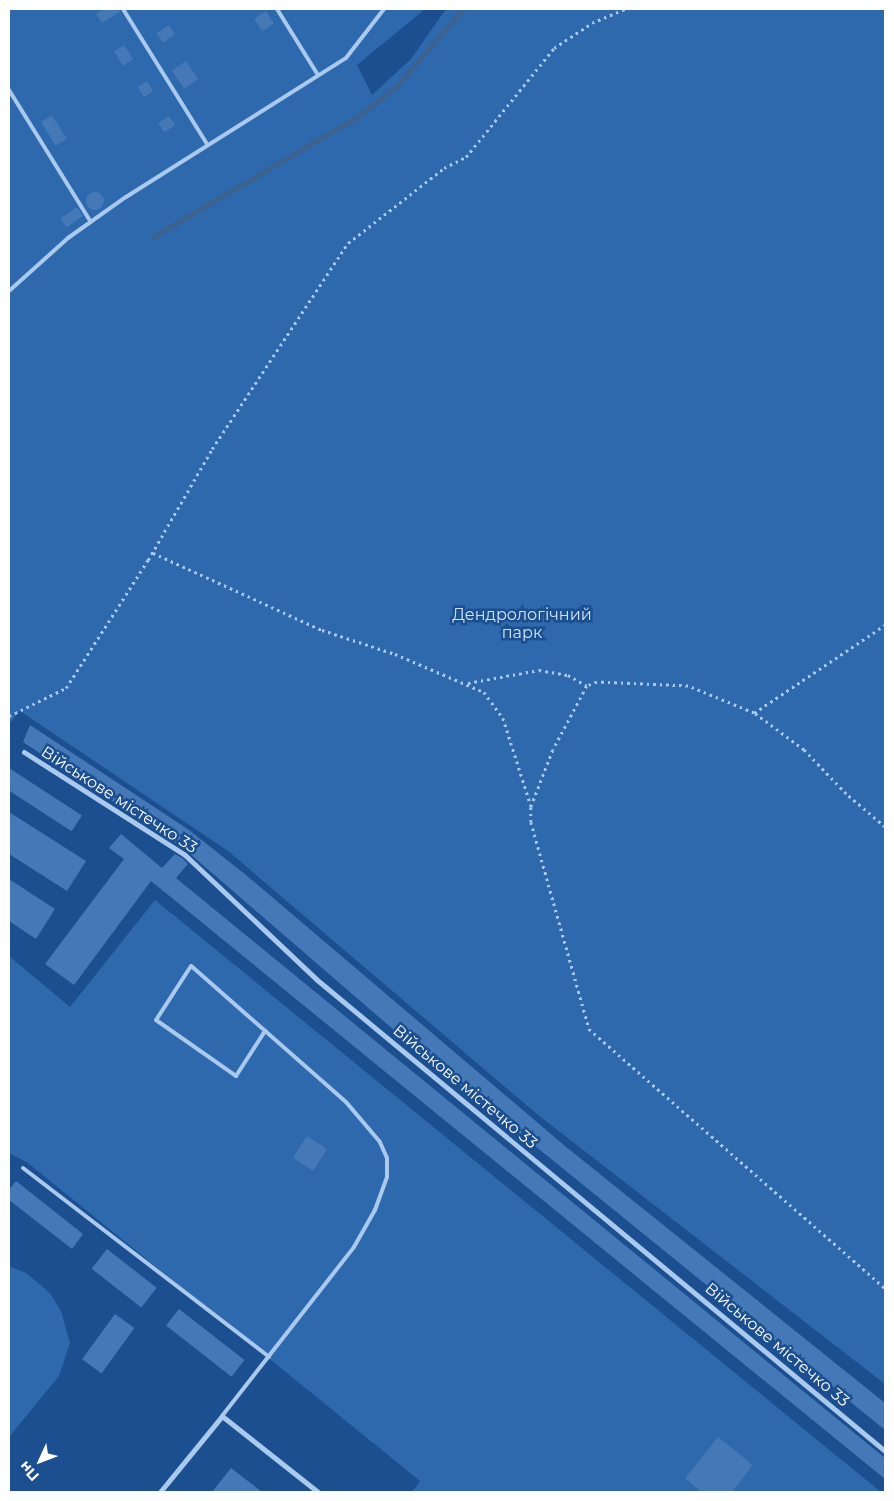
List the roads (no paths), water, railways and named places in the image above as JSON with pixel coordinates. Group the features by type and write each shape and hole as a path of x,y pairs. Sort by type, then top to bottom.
{"street":[{"name":"Військове містечко 33","path":"24,752 185,855 316,979 885,1451"},
{"path":"160,1492 222,1416 318,1492"}],"lane":[{"path":"123,9 207,144"},
{"path":"276,9 318,76"},
{"path":"9,291 91,222 207,144 318,76 363,41 384,9"},
{"path":"9,90 91,222"},
{"path":"222,1416 354,1247 375,1210 387,1177 386,1158 367,1126 346,1102 191,966 156,1020 236,1076 265,1031"},
{"path":"23,1168 269,1356"}],"waterway":[{"path":"153,237 357,117 396,87 463,9"}],"park label":[{"name":"Дендрологічний парк","path":"522,624"}]}
